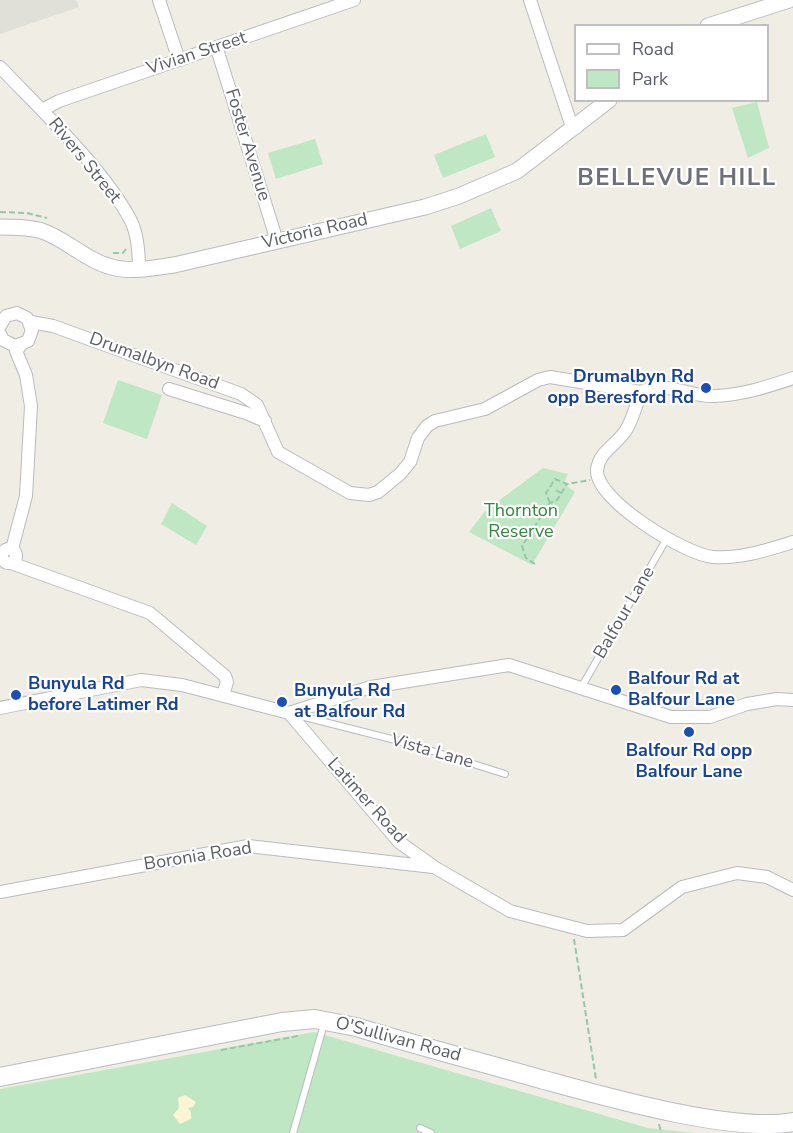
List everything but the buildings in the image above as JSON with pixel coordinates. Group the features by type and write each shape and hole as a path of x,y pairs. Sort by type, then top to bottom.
{"main road":[{"name":"O'Sullivan Road","path":"0,1077 282,1022 315,1019 598,1095 654,1113 732,1125 780,1127 793,1122"}],"street":[{"path":"159,0 179,60"},
{"name":"Vivian Street","path":"42,110 59,101 217,49 353,0"},
{"path":"530,0 570,121 577,127"},
{"path":"714,24 789,0"},
{"name":"Foster Avenue","path":"217,49 277,241"},
{"name":"Rivers Street","path":"0,68 42,110 107,186 131,221 137,239 139,270"},
{"name":"Victoria Road","path":"0,227 28,228 44,232 87,258 109,266 139,270 174,265 425,207 459,196 516,171 577,127 607,102"},
{"name":"Drumalbyn Road","path":"2,319 17,313 31,322 64,330 241,394 257,405 278,452 350,493 369,495 389,484 410,462 418,438 427,426 435,421 485,409 538,380 550,377 642,393 649,388 661,387 704,396 717,396 758,390 793,378"},
{"path":"4,559 16,556 12,549 26,496 31,406 28,382 16,351 32,334 31,322"},
{"path":"0,334 8,344 21,345"},
{"name":"Drumalbyn Road","path":"169,389 265,421"},
{"path":"642,393 628,428 609,448 599,463 598,479 606,493 667,538 693,553 729,558 793,542"},
{"path":"4,559 150,614 225,676 227,682 223,695"},
{"path":"0,708 141,680 162,681 289,712 370,687 430,680 501,665 517,666 671,717 710,717 768,700 793,700"},
{"name":"Latimer Road","path":"289,712 399,842 434,867 510,911 587,931 623,930 682,887 736,873 768,877 793,890"},
{"name":"Boronia Road","path":"0,892 248,846 434,867"}],"lane":[{"name":"Balfour Lane","path":"581,688 667,538"},
{"name":"Vista Lane","path":"289,712 407,743 505,774"},
{"path":"292,1133 325,1021"},
{"path":"420,1128 430,1133"}],"path":[{"path":"550,503 546,493 555,479 567,484 598,479"},
{"path":"535,564 526,558 522,546 550,503 557,500 567,484"},
{"path":"556,490 561,493"},
{"path":"572,928 598,1095"}],"shaded area":[{"path":"0,0 76,0 79,7 0,34"}],"green space":[{"path":"757,102 769,148 748,158 732,108"},
{"path":"486,134 495,157 443,178 434,155"},
{"path":"315,139 323,164 276,179 268,153"},
{"path":"491,208 501,231 460,249 451,226"},
{"path":"118,380 162,395 147,439 103,423"},
{"name":"Thornton Reserve","path":"543,468 568,474 564,484 575,492 532,565 469,532 486,510"},
{"path":"172,503 207,526 196,545 161,524"},
{"path":"314,1032 648,1128 695,1133 0,1133 0,1089"}],"sand":[{"path":"185,1095 196,1102 193,1107 188,1108 191,1112 191,1119 180,1124 173,1115 179,1108 178,1098"}],"place":[{"name":"Drumalbyn Rd opp Beresford Rd","path":"706,388"},
{"name":"Balfour Rd at Balfour Lane","path":"616,690"},
{"name":"Bunyula Rd before Latimer Rd","path":"16,695"},
{"name":"Bunyula Rd at Balfour Rd","path":"282,702"},
{"name":"Balfour Rd opp Balfour Lane","path":"689,732"}],"district":[{"name":"BELLEVUE HILL","path":"677,179"}]}
